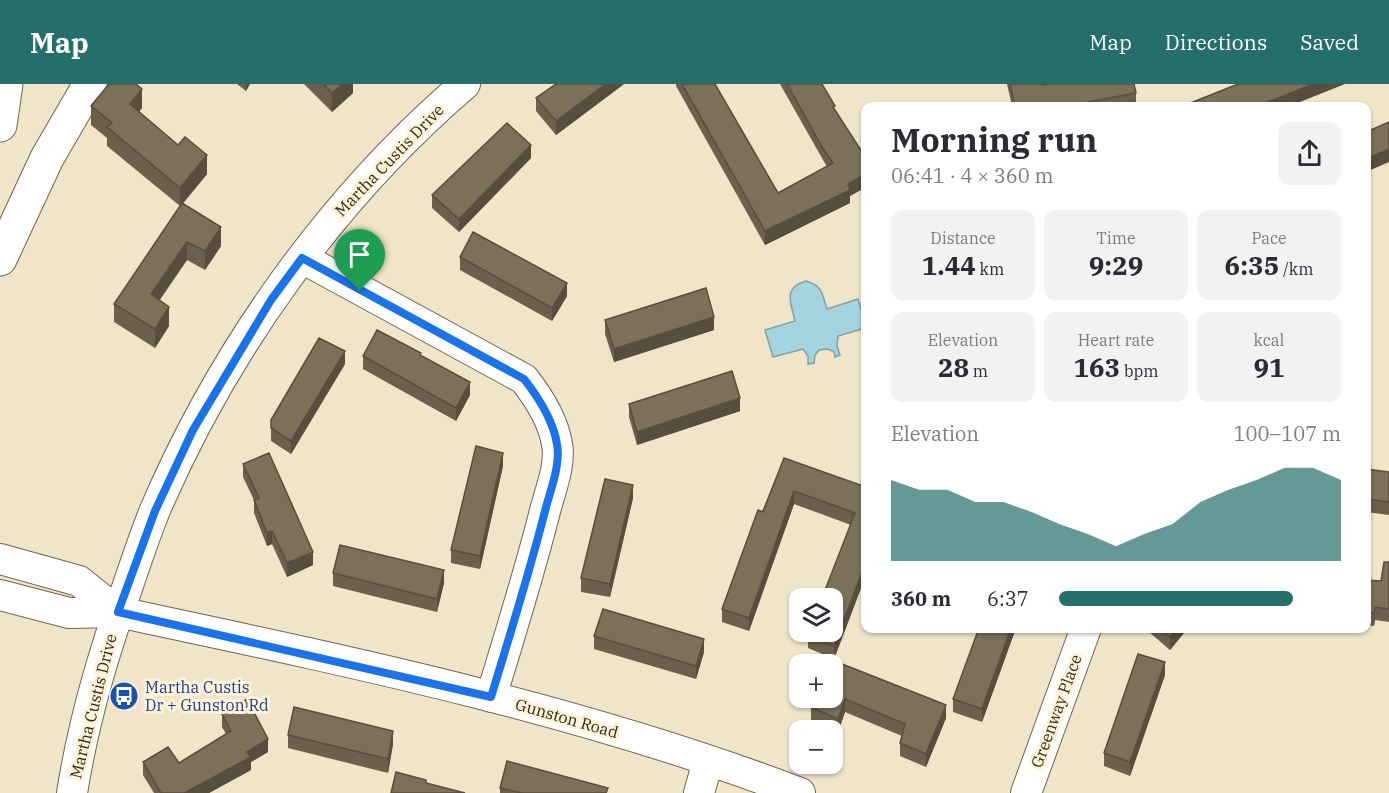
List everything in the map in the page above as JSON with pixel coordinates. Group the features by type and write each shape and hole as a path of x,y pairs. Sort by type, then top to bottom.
{"highway":[{"path":"0,125 6,84"},
{"path":"0,259 47,158 90,84"}],"street":[{"name":"Martha Custis Drive","path":"72,793 97,678 118,612 155,511 193,430 271,300 329,223 422,122 465,84"},
{"path":"302,258 524,379 537,395 548,417 558,445 556,468 533,556 491,697"},
{"name":"Gunston Road","path":"0,559 79,581 118,612"},
{"name":"Gunston Road","path":"0,595 69,613 118,612 491,697 582,721 800,793"},
{"name":"Greenway Place","path":"1026,793 1084,633"},
{"path":"699,793 708,761"}],"water":[{"path":"806,281 816,285 823,295 827,309 858,299 861,309 861,329 838,336 837,346 840,355 835,357 834,352 828,349 819,350 815,355 814,363 808,364 808,356 803,349 773,357 765,330 795,321 790,297 798,284"}],"building":[{"path":"109,84 136,84 142,89 130,104 178,145 185,137 207,155 180,188 107,127 112,123 91,106"},
{"path":"323,84 342,84 332,93"},
{"path":"556,84 606,84 556,121 536,98"},
{"path":"682,84 715,84 778,193 833,163 787,84 822,84 835,106 833,107 861,150 861,177 848,184 850,190 765,231"},
{"path":"1010,84 1134,84 1136,93 1088,102 1014,102"},
{"path":"1238,84 1313,84 1268,102 1193,102"},
{"path":"1389,122 1389,149 1371,157 1371,130"},
{"path":"507,123 531,145 459,219 432,195"},
{"path":"182,203 221,227 205,251 187,242 151,294 169,307 155,329 114,304"},
{"path":"473,232 567,283 552,308 460,257"},
{"path":"706,288 714,317 614,349 605,320"},
{"path":"377,330 470,382 456,408 363,356"},
{"path":"319,338 345,351 291,441 271,428 271,420"},
{"path":"732,371 740,398 637,432 629,404"},
{"path":"476,446 503,453 480,556 451,550"},
{"path":"269,453 313,552 287,563 272,531 267,533 254,500 259,498 243,464"},
{"path":"784,458 861,485 861,575 843,622 843,588 826,588 855,513 794,491 749,618 722,609 758,510 763,512"},
{"path":"1371,470 1389,472 1389,502 1371,500"},
{"path":"605,479 633,485 610,584 581,578"},
{"path":"340,545 444,570 437,599 333,573"},
{"path":"1384,562 1389,562 1389,609 1375,607 1374,613 1371,613 1371,580 1381,581"},
{"path":"603,609 704,639 696,666 594,636"},
{"path":"977,633 1009,633 982,709 953,699"},
{"path":"1138,654 1165,662 1130,762 1104,753"},
{"path":"843,664 946,705 926,754 900,743 905,724 845,699 843,705"},
{"path":"247,699 268,739 247,752 251,757 184,793 161,793 143,762 168,747 179,763 231,731 222,714"},
{"path":"294,707 393,731 388,759 288,735"},
{"path":"813,708 842,708 838,719"},
{"path":"507,761 608,788 606,793 522,793 500,788"},
{"path":"396,772 426,780 426,783 465,793 391,793"}],"place":[{"name":"Martha Custis Dr + Gunston Rd","path":"124,696"}],"route":[{"path":"302,258 360,291 524,379 537,395 558,445 556,468 533,556 491,697 118,612 155,511 193,430 271,300 302,258"}]}
